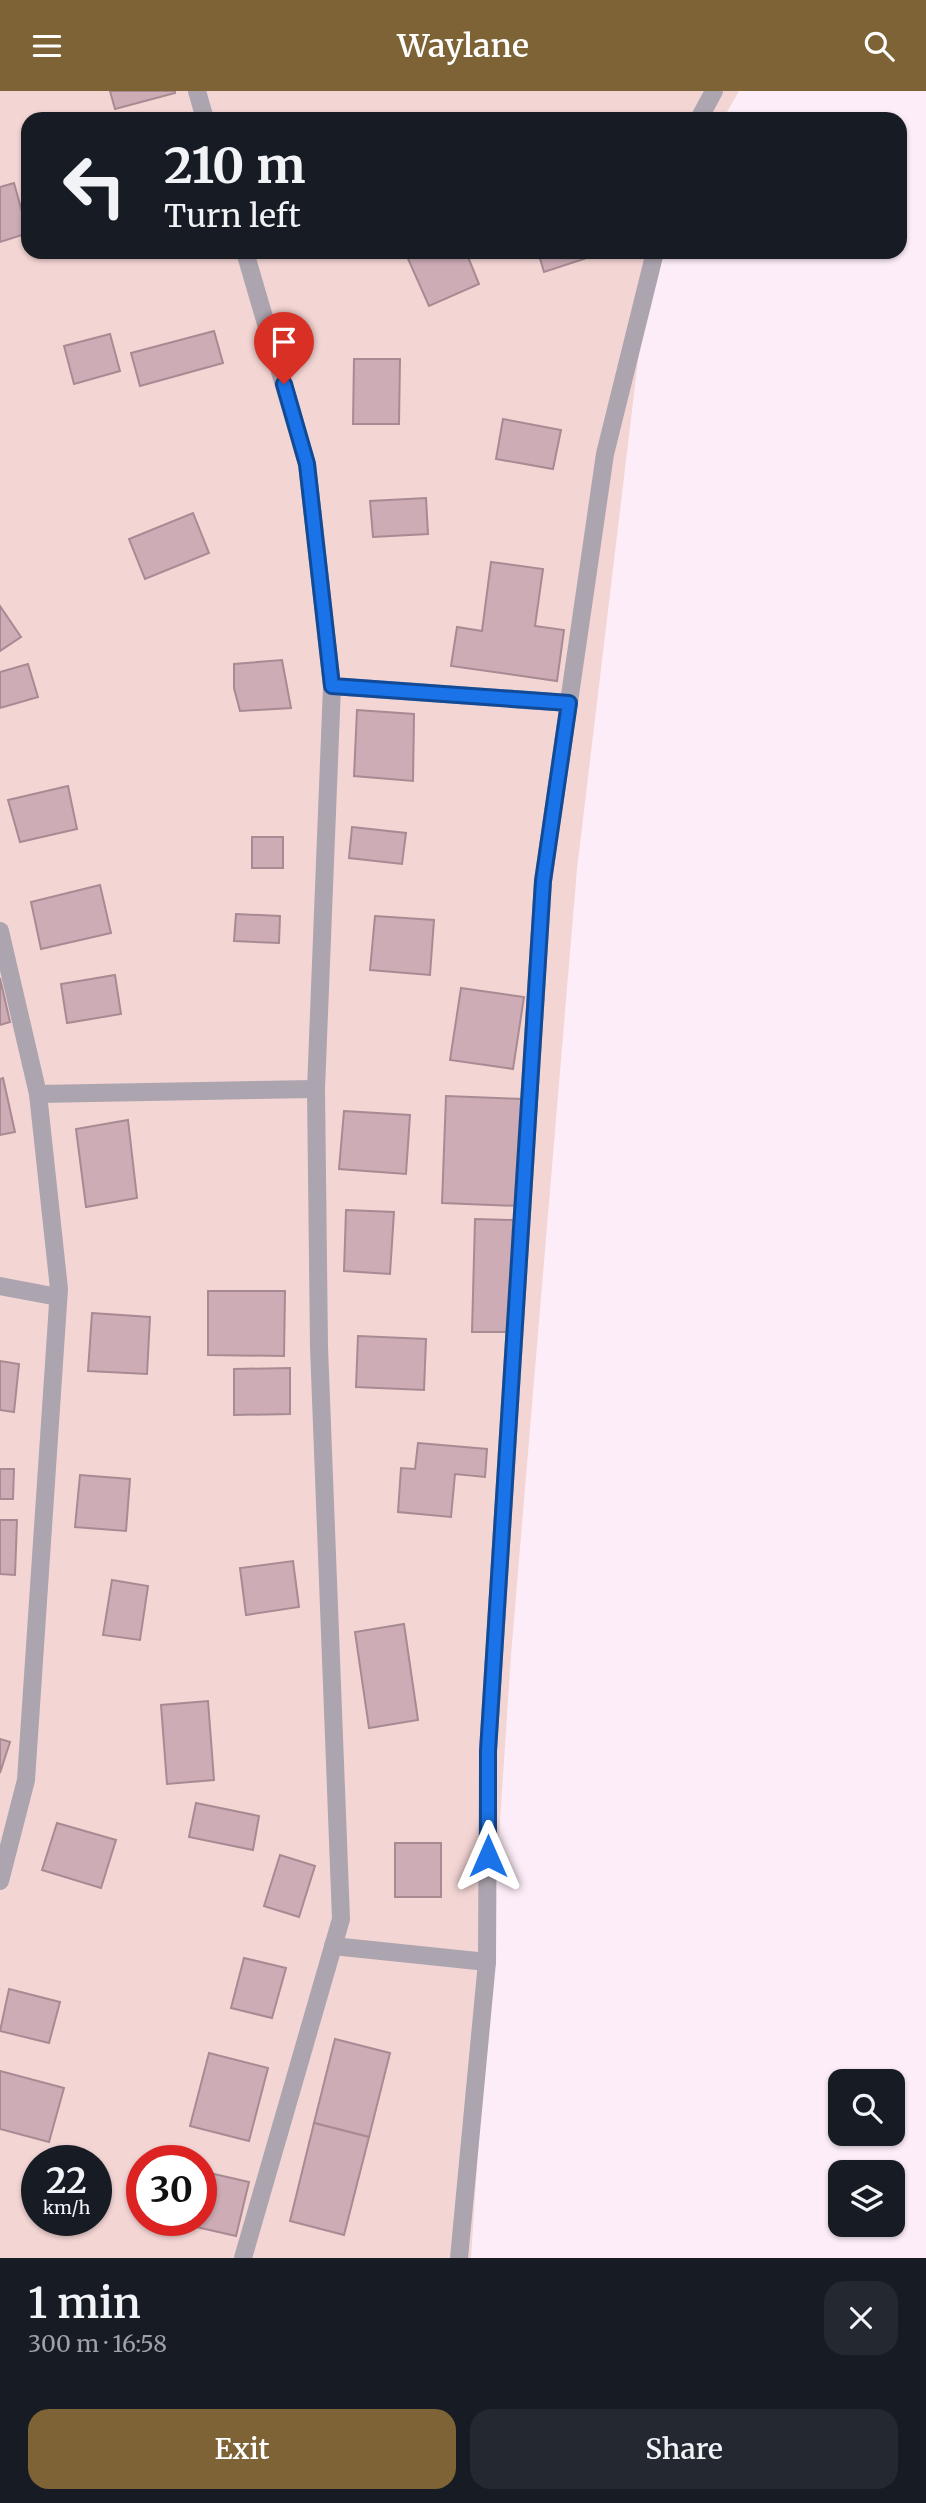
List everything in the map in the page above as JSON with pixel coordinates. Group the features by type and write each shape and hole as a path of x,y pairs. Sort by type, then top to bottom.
{"street":[{"path":"197,91 203,112"},
{"path":"703,112 714,91"},
{"path":"243,2258 341,1919 319,1347 316,1089 332,686 307,464 247,259"},
{"path":"459,2258 487,1962 488,1751 543,881 605,454 653,259"},
{"path":"332,686 569,703"},
{"path":"0,931 38,1094 58,1297 26,1780 0,1881"},
{"path":"38,1094 316,1089"},
{"path":"0,1286 58,1297"},
{"path":"333,1946 487,1962"}],"shaded area":[{"path":"0,91 739,91 727,112 21,112 21,259 650,259 577,869 511,1655 471,2258 0,2258"}],"building":[{"path":"110,91 175,91 175,93 115,109"},
{"path":"14,183 21,208 21,235 0,242 0,187"},
{"path":"408,259 469,259 479,284 429,306"},
{"path":"540,259 584,259 544,272"},
{"path":"214,331 223,363 140,386 131,353"},
{"path":"110,334 120,371 74,384 64,346"},
{"path":"354,359 400,359 399,424 353,424"},
{"path":"503,419 561,430 553,469 496,459"},
{"path":"426,498 428,534 373,537 370,501"},
{"path":"193,513 209,553 145,579 129,539"},
{"path":"491,562 543,569 535,626 564,630 557,681 451,666 457,627 482,631"},
{"path":"0,606 21,637 0,651"},
{"path":"282,660 291,708 240,711 234,688 234,664"},
{"path":"28,664 38,697 0,708 0,672"},
{"path":"357,710 414,714 413,781 354,776"},
{"path":"68,786 77,829 20,842 8,800"},
{"path":"352,827 406,833 402,864 349,858"},
{"path":"252,837 283,837 283,868 252,868"},
{"path":"100,885 111,933 41,949 31,902"},
{"path":"236,914 280,916 279,943 234,941"},
{"path":"375,916 434,920 430,975 370,970"},
{"path":"115,975 121,1014 67,1023 61,984"},
{"path":"0,978 10,1022 0,1025"},
{"path":"461,988 524,997 513,1069 450,1060"},
{"path":"3,1078 15,1132 0,1135 0,1079"},
{"path":"446,1096 523,1099 519,1206 442,1203"},
{"path":"344,1111 410,1115 406,1174 339,1169"},
{"path":"128,1120 137,1198 86,1207 76,1129"},
{"path":"346,1210 394,1212 390,1274 344,1271"},
{"path":"475,1219 513,1220 510,1332 472,1332"},
{"path":"208,1291 285,1291 284,1356 208,1355"},
{"path":"92,1313 150,1317 147,1374 88,1371"},
{"path":"358,1336 426,1339 424,1390 356,1387"},
{"path":"0,1361 19,1364 14,1412 0,1410"},
{"path":"290,1368 290,1414 234,1415 234,1369"},
{"path":"418,1443 487,1449 485,1477 455,1474 451,1517 398,1512 401,1468 415,1469"},
{"path":"0,1469 14,1469 13,1499 0,1499"},
{"path":"80,1475 130,1479 126,1531 75,1527"},
{"path":"0,1520 17,1520 15,1575 0,1574"},
{"path":"293,1561 299,1607 246,1615 240,1568"},
{"path":"112,1580 148,1586 140,1640 103,1635"},
{"path":"404,1624 418,1720 369,1728 355,1632"},
{"path":"208,1701 214,1780 167,1784 161,1705"},
{"path":"0,1739 10,1742 0,1773"},
{"path":"196,1803 259,1816 253,1850 189,1837"},
{"path":"57,1823 116,1840 101,1888 42,1870"},
{"path":"395,1843 441,1843 441,1897 395,1897"},
{"path":"280,1855 315,1866 299,1917 264,1906"},
{"path":"244,1958 286,1968 272,2018 231,2008"},
{"path":"9,1989 60,2002 49,2043 0,2031"},
{"path":"335,2039 390,2053 369,2137 314,2123"},
{"path":"209,2053 268,2068 249,2141 190,2126"},
{"path":"0,2071 64,2088 49,2142 0,2129"},
{"path":"314,2123 369,2137 344,2235 290,2221"},
{"path":"217,2175 249,2182 236,2236 217,2232"}],"route":[{"path":"284,384 307,464 332,686 569,703 543,881 488,1751 488,1856"}]}
